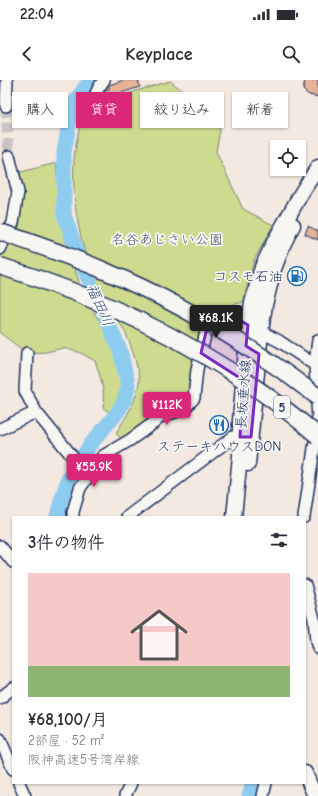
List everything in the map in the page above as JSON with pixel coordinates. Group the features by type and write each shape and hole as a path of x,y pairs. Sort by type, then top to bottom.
{"highway":[{"name":"5","path":"1,243 63,254 144,289 228,335 296,380 318,397"},
{"name":"5","path":"0,266 91,298 170,336 244,380 318,436"}],"main road":[{"name":"長坂垂水線","path":"234,516 240,456 246,437 240,420 248,325 256,288 262,267 287,217 318,167"},
{"name":"長坂垂水線","path":"243,516 246,437 260,332 268,291 283,245 295,221 318,184"},
{"path":"306,776 313,795"},
{"path":"300,784 313,795"}],"street":[{"path":"6,106 7,80"},
{"path":"97,92 104,80"},
{"path":"1,243 13,223 18,192 9,156"},
{"path":"73,516 80,488 103,456 130,440 160,417 184,409 194,398 196,376 210,315 218,312 236,317 260,332 279,341 317,366"},
{"path":"304,516 318,421 318,340"},
{"path":"27,353 25,391 36,412 72,456"},
{"path":"0,429 36,412"},
{"path":"128,516 233,437 246,437"},
{"path":"309,482 318,489"},
{"path":"0,546 12,561"},
{"path":"306,588 314,619 318,648"},
{"path":"0,698 12,689"},
{"path":"0,739 12,767"},
{"path":"19,784 25,796"},
{"path":"125,796 131,784"},
{"path":"263,796 266,784"}],"highlighted area":[{"path":"218,312 229,314 248,325 246,346 259,354 251,437 240,437 243,380 201,353 210,315"}],"green space":[{"name":"名谷あじさい公園","path":"170,81 185,92 140,92 140,128 219,128 220,130 216,152 243,209 273,225 254,260 243,302 209,312 188,399 183,405 123,441 116,433 134,401 137,393 139,375 128,339 121,325 110,312 100,293 87,259 75,206 74,159 80,128 132,128 132,92"},
{"name":"名谷あじさい公園","path":"56,163 62,224 65,239 82,291 114,348 122,369 123,384 112,414 103,408 102,384 95,361 81,353 63,348 46,352 27,353 0,333 0,249 13,223 13,174"}],"building":[{"path":"124,80 138,80 140,87 124,92 104,92 106,89 109,89 109,85"},
{"path":"305,80 318,80 318,97 309,95 303,90"},
{"path":"308,226 318,231 318,240 305,234"}],"waterway":[{"name":"福田川","path":"57,516 68,479 90,445 117,413 126,397 128,385 120,350 77,253 64,214 64,153 72,107 90,80"},
{"name":"福田川","path":"249,796 253,784"}],"tunnel":[{"path":"6,106 9,156"}],"place":[{"name":"コスモ石油","path":"297,276"},
{"name":"ステーキハウスDON","path":"219,425"}]}
